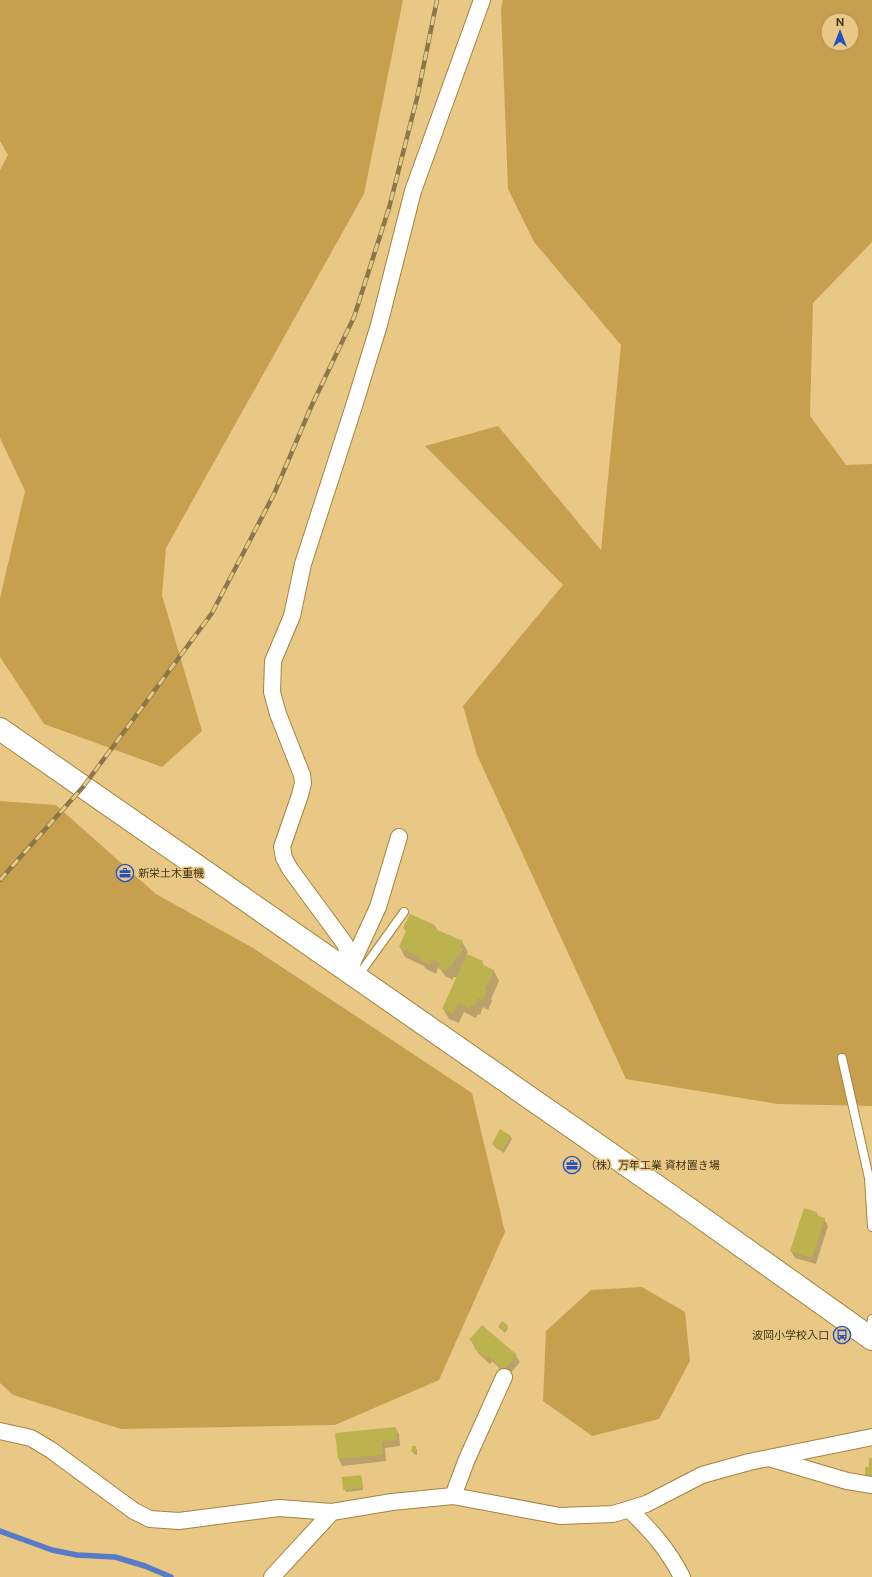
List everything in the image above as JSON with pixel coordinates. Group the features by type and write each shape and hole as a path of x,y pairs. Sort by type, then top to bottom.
{"street":[{"path":"349,972 346,958 348,950 345,944 290,869 284,858 282,847 303,783 302,775 278,714 272,692 273,661 292,616 303,564 378,326 413,191 482,0"},
{"path":"0,729 671,1196 871,1332"},
{"path":"349,972 378,907 399,837"},
{"path":"453,1496 467,1459 504,1377"},
{"path":"0,1431 31,1438 51,1450 134,1511 150,1519 179,1521 280,1508 332,1512 392,1502 453,1496 560,1516 613,1514 646,1504 702,1475 767,1458 872,1437"},
{"path":"767,1458 847,1481 872,1485"},
{"path":"629,1509 654,1534 682,1577"},
{"path":"272,1577 332,1512"}],"lane":[{"path":"349,972 404,912"},
{"path":"842,1058 869,1178 872,1227"}],"shaded area":[{"path":"0,0 403,0 364,194 166,548 162,595 202,731 162,767 44,724 0,657 0,598 25,491 0,438 0,170 8,155 0,141"},
{"path":"503,0 872,0 872,242 813,303 810,416 846,465 872,464 872,1106 778,1104 626,1079 477,755 463,706 563,585 425,446 498,426 601,550 621,345 534,242 508,189 501,9"},
{"path":"0,801 56,805 156,894 253,948 472,1093 505,1232 439,1380 335,1425 121,1429 13,1395 0,1383"},
{"path":"642,1287 685,1312 690,1361 659,1419 592,1436 543,1401 546,1331 591,1290"}],"building":[{"path":"410,914 435,925 433,928 463,941 460,947 463,948 459,957 457,955 451,967 448,967 447,971 438,967 440,963 433,959 430,965 399,947 406,931 403,928"},
{"path":"467,954 483,961 481,964 494,970 485,990 487,990 483,1000 478,998 474,1006 472,1005 470,1009 458,1003 453,1014 442,1009"},
{"path":"500,1129 511,1136 502,1151 492,1144"},
{"path":"804,1208 817,1212 816,1215 825,1218 812,1258 790,1251"},
{"path":"502,1321 508,1325 503,1331 498,1327"},
{"path":"482,1325 517,1355 504,1370 488,1356 486,1358 474,1348 476,1345 469,1340"},
{"path":"396,1427 397,1440 382,1442 383,1455 338,1459 335,1433"},
{"path":"412,1446 416,1446 416,1452 411,1452"},
{"path":"869,1458 872,1458 872,1478 870,1478 870,1476 865,1476 865,1467 869,1467"},
{"path":"361,1475 362,1488 343,1490 342,1477"}],"waterway":[{"path":"0,1531 52,1550 77,1555 115,1557 145,1566 171,1577"}],"railway":[{"path":"0,880 83,787 212,613 274,494 311,407 354,317 389,208 417,98 437,0"}],"place":[{"name":"新栄土木重機","path":"125,873"},
{"name":"（株）万年工業 資材置き場","path":"572,1165"},
{"name":"波岡小学校入口","path":"842,1335"}]}
